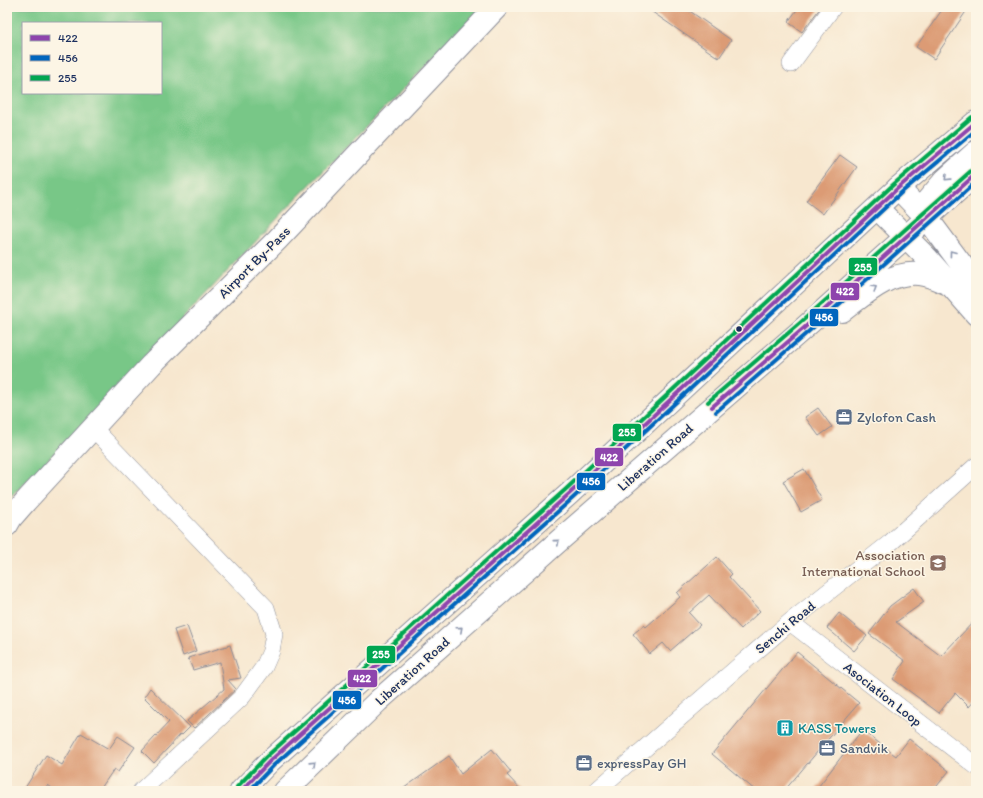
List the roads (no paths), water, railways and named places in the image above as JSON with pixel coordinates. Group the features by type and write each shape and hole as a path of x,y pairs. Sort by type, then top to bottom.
{"main road":[{"name":"Airport By-Pass","path":"8,521 151,365 277,240 497,7"},
{"name":"Liberation Road","path":"241,791 270,761 569,494 898,188 976,122"},
{"path":"923,214 945,180 976,152"},
{"name":"Liberation Road","path":"285,791 378,701 906,238 923,214 976,174"},
{"path":"898,188 923,214 976,284"},
{"path":"877,208 951,285 976,314"},
{"path":"804,328 822,322 839,313 873,288 892,278 906,274 920,274 938,279 951,285"}],"street":[{"path":"791,64 833,7"},
{"path":"93,428 266,608 274,634 271,651 264,667 242,698 141,791"},
{"name":"Senchi Road","path":"596,791 790,622 890,543 976,466"},
{"name":"Asociation Loop","path":"790,622 976,766"}],"place":[{"name":"Zylofon Cash","path":"844,417"},
{"name":"Association International School","path":"938,563"},
{"name":"KASS Towers","path":"785,728"},
{"name":"Sandvik","path":"827,748"},
{"name":"expressPay GH","path":"584,763"}]}
